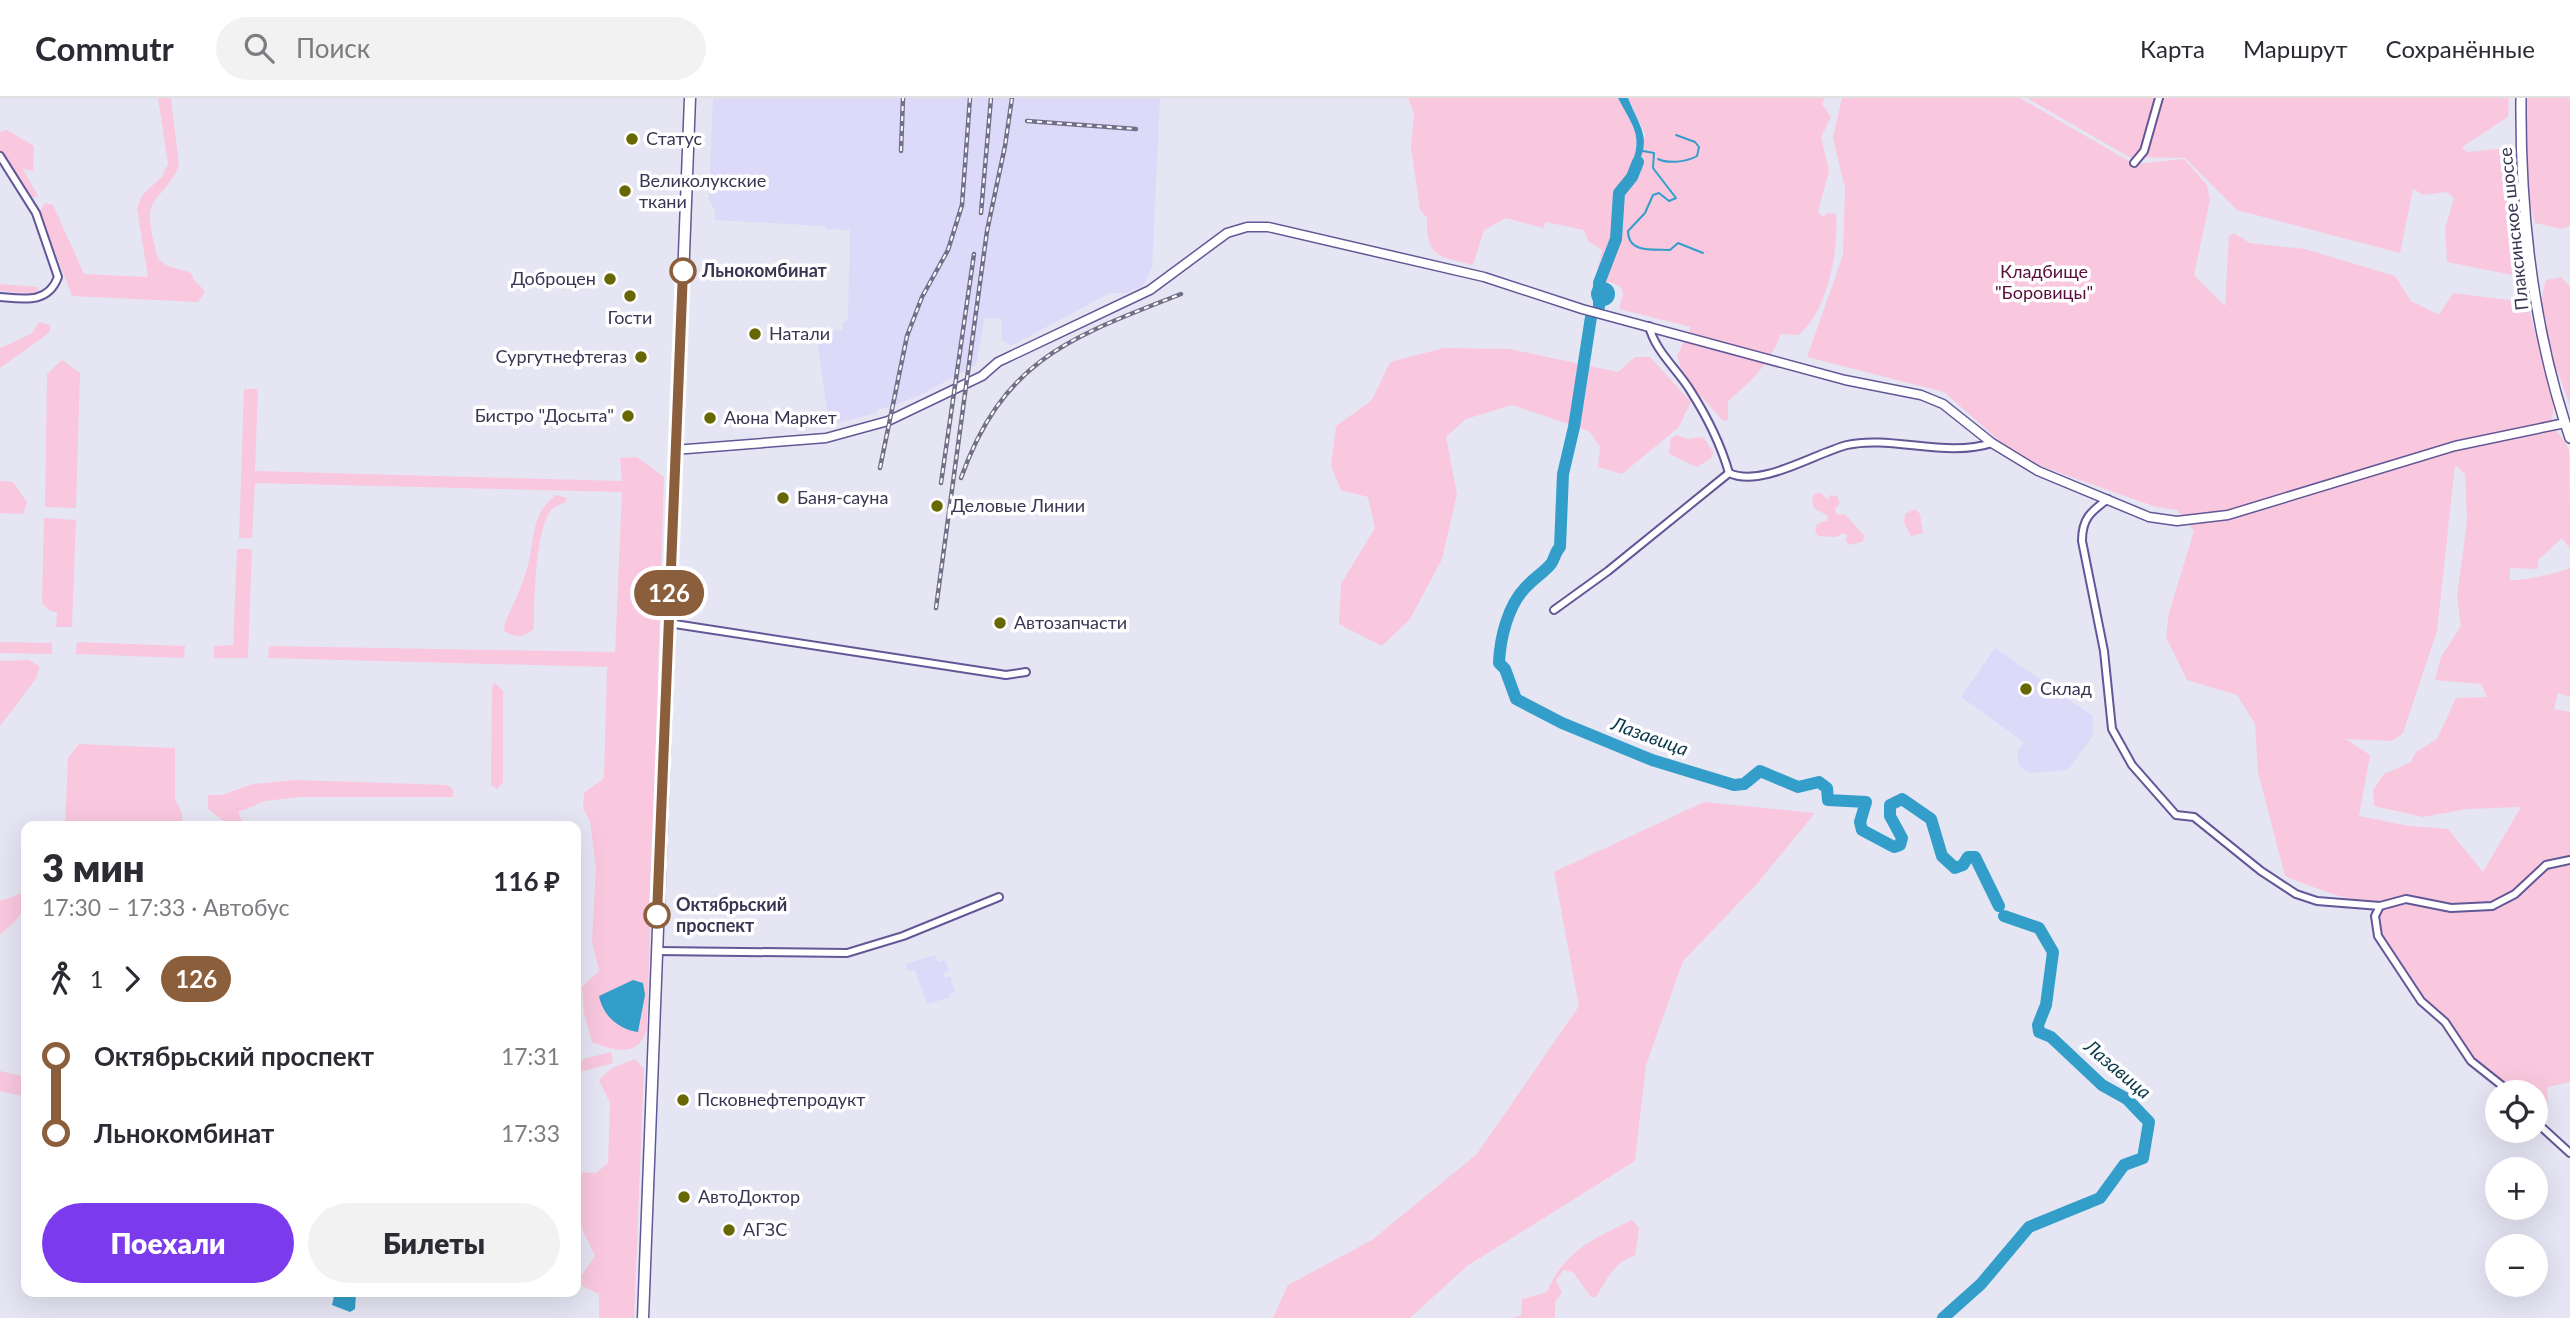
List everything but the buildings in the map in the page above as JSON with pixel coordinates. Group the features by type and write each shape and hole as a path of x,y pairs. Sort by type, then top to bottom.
{"main road":[{"path":"643,1318 674,450 690,98"},
{"name":"Плаксинское шоссе","path":"2521,98 2520,163 2539,326 2570,438"}],"street":[{"path":"2134,163 2144,151 2159,98"},
{"path":"0,156 36,213 58,277 54,287 39,298 0,297"},
{"path":"674,450 827,438 888,421 982,376 998,362 1150,290 1227,233 1247,227 1268,227 1484,277 1582,309 1845,380 1921,395 1943,404 1992,443 2038,471 2149,517 2176,521 2228,515 2455,446 2565,423"},
{"path":"1650,326 1652,338 1690,389 1725,457 1729,473 1741,479 1761,476 1849,444 1935,447 1992,443"},
{"path":"1554,610 1618,564 1729,473"},
{"path":"2108,499 2089,512 2082,526 2082,541 2104,651 2112,729 2132,765 2176,816 2194,817 2227,846 2296,894 2317,901 2380,906 2406,899 2451,908 2492,906 2515,894 2546,865 2570,860"},
{"path":"668,623 1006,675 1026,672"},
{"path":"656,951 847,953 903,936 999,897"},
{"path":"2380,906 2375,916 2378,936 2407,981 2421,1001 2445,1022 2471,1061 2495,1080"},
{"path":"2548,1133 2570,1153"}],"shaded area":[{"path":"713,98 1160,98 1152,268 1143,286 1125,293 1110,293 1011,346 1001,339 1002,319 985,318 976,365 924,393 891,407 878,409 877,413 829,425 816,331 842,330 843,323 848,320 850,230 826,229 825,226 715,220 715,211 709,199"},
{"path":"1995,648 2093,716 2093,736 2068,770 2029,773 2019,766 2017,751 2024,742 1961,697"},
{"path":"935,955 938,962 945,960 949,971 943,974 945,978 950,976 955,991 950,994 951,997 927,1004 915,970 908,971 905,964"}],"green space":[{"path":"158,98 171,98 179,166 152,206 151,227 156,251 158,258 166,265 192,274 193,279 205,291 198,302 72,296 40,212 45,203 53,205 84,274 148,277 137,208 143,194 162,177 168,164"},
{"path":"1408,98 1618,98 1633,126 1637,141 1628,173 1637,167 1645,134 1628,98 1825,98 1822,104 1831,117 1821,137 1829,171 1818,211 1822,217 1829,213 1836,214 1836,245 1830,279 1817,310 1799,335 1781,334 1759,371 1728,401 1728,420 1723,421 1684,377 1677,356 1691,327 1619,309 1623,294 1621,287 1610,282 1594,286 1602,250 1588,241 1584,230 1546,222 1543,228 1506,218 1484,230 1473,265 1436,253 1429,241 1427,218 1420,210 1411,147 1414,114"},
{"name":"Кладбище \"Боровицы\"","path":"1842,98 2020,98 2134,164 2184,159 2207,185 2210,200 2194,275 2225,306 2229,236 2234,233 2250,243 2305,249 2395,276 2411,301 2439,315 2453,293 2524,302 2529,309 2554,409 2552,422 2569,451 2570,549 2562,538 2538,560 2538,569 2510,568 2510,580 2541,576 2570,568 2570,697 2558,693 2554,709 2570,712 2570,856 2548,863 2504,897 2473,906 2409,898 2382,903 2366,902 2331,893 2285,876 2258,772 2255,724 2237,695 2187,680 2166,637 2169,613 2194,531 2177,510 2156,507 2043,467 2003,444 1944,392 1807,357 1843,255 1845,188 1833,138","holes":["2455,465 2465,474 2467,520 2457,597 2461,626 2441,657 2435,680 2481,684 2487,697 2456,698 2437,739 2416,752 2411,762 2384,774 2373,790 2374,806 2423,817 2466,809 2521,807 2483,872 2448,829 2409,826 2359,816 2370,755 2346,739 2392,741 2403,733 2437,631"]},
{"path":"2027,98 2509,98 2508,117 2462,147 2467,152 2509,148 2522,277 2447,262 2445,228 2454,198 2447,192 2424,195 2413,189 2400,253 2237,210 2185,158 2129,157"},
{"path":"2525,98 2570,98 2570,225 2562,229 2535,223 2527,193"},
{"path":"7,130 34,146 33,171 23,169 38,196 32,198 0,151 0,132"},
{"path":"2561,277 2570,287 2570,406 2548,344 2542,311 2546,280"},
{"path":"0,284 38,287 37,294 0,291"},
{"path":"39,322 50,325 50,332 0,368 0,348 31,334"},
{"path":"1444,348 1510,349 1618,372 1635,357 1650,357 1691,402 1678,428 1622,474 1598,467 1600,447 1589,431 1512,405 1466,419 1446,437 1457,494 1442,559 1410,619 1382,646 1339,624 1341,584 1375,528 1368,497 1341,490 1331,466 1336,426 1372,400 1390,362"},
{"path":"62,360 80,373 76,508 45,507 47,374"},
{"path":"244,389 258,389 255,471 622,481 620,458 637,457 664,477 647,1029 638,1045 625,1050 592,1042 584,1013 582,987 599,971 592,941 596,868 590,821 583,808 584,793 604,778 607,667 268,658 269,646 615,652 622,492 255,483 252,538 239,538"},
{"path":"1677,435 1688,439 1703,437 1713,452 1712,458 1697,467 1669,454 1671,438"},
{"path":"0,481 13,482 27,502 23,514 0,513"},
{"path":"1821,493 1828,500 1830,495 1837,496 1840,503 1835,509 1837,515 1845,514 1864,536 1863,541 1850,545 1846,541 1847,535 1843,533 1836,537 1818,536 1815,531 1817,524 1828,520 1827,515 1815,509 1812,502 1814,494"},
{"path":"556,495 567,498 551,510 542,533 534,602 534,629 523,635 512,635 504,631 505,622 526,572 538,518"},
{"path":"1915,509 1920,514 1923,533 1911,536 1904,523 1905,514"},
{"path":"44,518 76,520 72,627 56,627 57,612 50,611 42,603"},
{"path":"237,549 252,549 248,658 214,658 214,646 233,645"},
{"path":"0,642 52,643 52,654 0,653"},
{"path":"77,642 185,646 184,658 76,654"},
{"path":"29,660 40,667 35,680 0,726 0,661"},
{"path":"495,683 503,691 503,782 497,789 491,785 492,686"},
{"path":"79,744 175,748 175,798 182,821 65,821 68,758"},
{"path":"296,780 447,785 453,789 453,797 301,797 265,801 238,812 242,821 224,821 208,809 208,795 222,795 253,784"},
{"path":"1704,802 1815,813 1755,886 1683,961 1646,1065 1635,1161 1467,1266 1410,1318 1273,1318 1288,1285 1372,1240 1477,1154 1579,1006 1554,872"},
{"path":"2570,863 2570,1082 2548,1087 2548,1080 2499,1080 2474,1061 2422,1000 2381,936 2377,921 2384,907 2397,905 2465,911 2492,909 2512,899 2538,876 2558,865"},
{"path":"21,894 21,912 0,935 0,901"},
{"path":"611,1052 613,1063 581,1072 581,1060"},
{"path":"635,1059 644,1069 634,1318 599,1318 599,1294 581,1285 581,1276 595,1256 581,1227 581,1172 596,1173 608,1163 610,1103 599,1080 612,1068"},
{"path":"0,1071 21,1076 21,1096 0,1091"},
{"path":"1632,1220 1639,1228 1635,1256 1617,1267 1596,1297 1591,1297 1573,1272 1563,1270 1556,1281 1562,1292 1555,1302 1555,1318 1512,1318 1521,1315 1522,1299 1547,1292 1553,1278 1582,1248"}],"water":[{"path":"1618,98 1628,98 1644,136 1642,153 1632,177 1628,173 1637,141 1633,126"},
{"path":"1603,282 1612,285 1615,294 1612,303 1603,306 1594,303 1591,294 1594,285"},
{"path":"633,980 643,983 645,995 638,1032 624,1028 612,1020 604,1010 599,996"},
{"path":"334,1297 356,1297 355,1309 350,1312 332,1305"}],"waterway":[{"path":"1658,159 1678,162 1697,156 1699,147 1695,142 1676,135"},
{"path":"1643,151 1654,153 1653,168 1676,198 1669,201 1659,193 1653,195 1645,213 1628,231 1632,244 1643,249 1670,250 1678,243 1703,253"},
{"name":"Лазавица","path":"1599,307 1599,283 1616,239 1619,193 1632,177 1638,162"},
{"name":"Лазавица","path":"1591,317 1574,427 1563,474 1560,547 1552,563 1526,587 1514,603 1501,643 1499,663 1505,669 1516,699 1562,723 1652,760 1734,785 1744,784 1760,771 1798,787 1819,782 1827,788 1828,800 1866,802 1860,822 1862,830 1894,847 1900,845 1902,838 1890,816 1890,805 1902,799 1931,819 1942,856 1955,868 1963,865 1968,857 1975,857 1999,906"},
{"name":"Лазавица","path":"1943,1318 1981,1284 2029,1227 2100,1198 2124,1165 2143,1158 2149,1122 2127,1099 2102,1085 2051,1037 2039,1032 2038,1025 2046,1005 2053,952 2039,928 2004,916"}],"railway":[{"path":"901,151 903,98"},
{"path":"880,468 907,336 922,297 948,250 962,205 970,98"},
{"path":"981,213 991,98"},
{"path":"936,608 987,231 1012,98"},
{"path":"1027,121 1136,129"},
{"path":"941,483 974,254"},
{"path":"961,478 978,437 998,405 1021,378 1046,357 1107,324 1181,294"}],"bus line":[{"name":"126","path":"657,915 683,271"}],"place":[{"name":"Статус","path":"632,139"},
{"name":"Великолукские ткани","path":"625,191"},
{"name":"Льнокомбинат","path":"683,271"},
{"name":"Доброцен","path":"610,279"},
{"name":"Гости","path":"630,296"},
{"name":"Натали","path":"755,334"},
{"name":"Сургутнефтегаз","path":"641,357"},
{"name":"Бистро \"Досыта\"","path":"628,416"},
{"name":"Аюна Маркет","path":"710,418"},
{"name":"Баня-сауна","path":"783,498"},
{"name":"Деловые Линии","path":"937,506"},
{"name":"Автозапчасти","path":"1000,623"},
{"name":"Склад","path":"2026,689"},
{"name":"Октябрьский проспект","path":"657,915"},
{"name":"Псковнефтепродукт","path":"683,1100"},
{"name":"АвтоДоктор","path":"684,1197"},
{"name":"АГЗС","path":"729,1230"}]}
